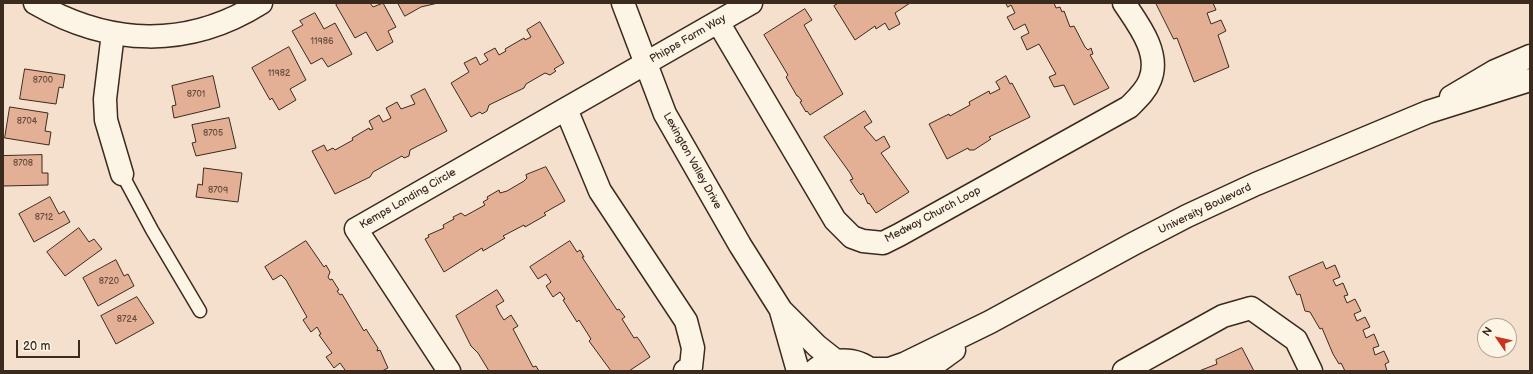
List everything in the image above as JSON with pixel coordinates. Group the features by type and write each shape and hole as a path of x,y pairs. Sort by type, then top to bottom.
{"street":[{"path":"35,3 64,19 95,30 127,36 159,37 191,32 222,23 261,3"},
{"name":"Lexington Valley Drive","path":"623,3 665,114 740,245 781,310 817,346 836,361"},
{"name":"Phipps Farm Way","path":"646,63 751,3"},
{"name":"Medway Church Loop","path":"718,22 835,220 852,238 863,241 883,243 1129,107 1144,92 1150,79 1153,63 1145,34 1124,3"},
{"path":"113,33 105,99 106,120 122,174"},
{"name":"University Boulevard","path":"1428,112 1495,71 1530,56"},
{"name":"Kemps Landing Circle","path":"449,371 356,229 646,63"},
{"name":"University Boulevard","path":"871,370 889,369 899,366 990,322 1186,216 1321,156 1428,112 1530,80"},
{"path":"566,109 600,191 686,321 692,348 691,367 685,371"},
{"path":"1124,371 1223,316 1251,308 1296,340 1311,371"},
{"name":"Lexington Valley Drive","path":"781,310 798,371"},
{"name":"University Boulevard","path":"925,371 990,322"},
{"path":"814,371 822,365 836,361 857,362 871,370"}],"lane":[{"path":"122,174 152,230 200,311"}],"building":[{"path":"339,3 370,3 373,7 383,3 396,27 388,31 393,42 377,51 366,32 355,38 336,5"},
{"path":"398,3 438,3 421,7 405,16"},
{"path":"839,3 910,3 895,13 900,24 889,30 885,23 876,29 875,26 855,40 834,6"},
{"path":"1006,3 1054,3 1056,8 1060,7 1062,12 1064,11 1070,27 1074,26 1085,47 1088,50 1091,48 1093,54 1090,55 1109,88 1074,105 1064,85 1054,87 1049,77 1056,74 1039,44 1027,50 1021,37 1029,33 1025,24 1014,30 1007,17 1015,13 1011,5 1008,7"},
{"path":"1156,3 1213,3 1216,10 1207,13 1211,24 1221,20 1226,31 1218,35 1229,67 1194,82 1177,38 1174,39"},
{"path":"805,9 812,20 804,25 843,94 810,115 807,111 806,112 800,102 802,101 797,96 786,77 788,75 764,35"},
{"path":"315,13 324,29 335,23 352,54 328,67 322,58 311,64 292,31 303,25 300,21"},
{"path":"540,22 564,63 554,69 556,71 550,75 545,73 526,84 524,88 489,105 487,111 482,114 480,112 471,117 451,83 469,72 464,63 476,57 480,65 488,60 484,54 495,48 499,55 506,51 505,49 524,38 525,40 531,37 527,30"},
{"path":"289,47 306,80 290,89 296,100 279,110 272,98 270,100 252,68"},
{"path":"25,69 65,75 63,88 59,87 56,104 20,99"},
{"path":"213,76 220,107 174,118 172,106 176,105 172,86"},
{"path":"1006,76 1010,84 1012,83 1030,117 989,137 991,139 974,150 969,150 968,148 947,159 929,124 949,114 950,116 970,105 969,102 989,91 990,94 1000,89 996,82"},
{"path":"425,89 447,131 410,150 409,156 404,158 402,156 373,172 370,177 335,194 312,151 324,145 327,151 333,148 335,150 353,140 352,138 369,128 370,130 373,129 369,121 379,115 383,122 391,118 386,108 397,102 401,109 415,104 411,96"},
{"path":"10,107 48,113 45,131 51,132 49,145 5,138"},
{"path":"865,111 872,122 864,127 876,141 884,136 890,147 881,153 909,192 876,213 869,203 868,204 863,193 861,195 858,192 850,180 853,179 850,173 824,137"},
{"path":"229,118 236,148 196,156 192,143 196,142 192,125"},
{"path":"42,155 42,173 48,173 48,185 3,186 3,156"},
{"path":"546,167 565,201 544,213 546,215 525,227 524,225 503,236 505,238 483,251 482,248 444,272 425,239 429,237 428,235 444,228 443,225 454,219 453,217 461,213 465,216 485,205 483,202 488,199 487,197 499,190 500,193 507,191 524,181 527,178 526,175"},
{"path":"204,168 242,173 238,202 196,197 198,184 202,185"},
{"path":"50,197 59,214 64,211 70,222 34,242 19,214"},
{"path":"79,228 89,242 94,239 102,249 65,276 47,252"},
{"path":"306,241 324,267 326,265 330,272 328,277 330,280 332,279 339,290 337,291 340,295 342,294 364,331 366,329 378,348 377,351 380,350 388,368 382,371 343,371 345,370 340,363 334,368 326,357 332,353 319,335 321,334 317,327 311,332 303,320 307,317 286,280 281,275 273,280 265,267"},
{"path":"570,241 577,252 580,250 584,257 582,257 617,310 619,309 625,317 622,319 634,338 637,337 650,357 629,371 611,371 589,341 591,339 579,320 577,322 563,300 565,299 560,292 553,297 546,286 551,282 546,274 538,279 530,267"},
{"path":"116,260 124,276 128,274 134,286 98,306 83,278"},
{"path":"1323,262 1326,269 1335,265 1340,277 1333,280 1336,286 1343,283 1348,295 1344,296 1347,303 1355,299 1361,311 1354,314 1357,321 1365,317 1370,327 1363,330 1366,338 1374,334 1379,346 1373,348 1375,355 1384,351 1389,362 1385,364 1387,371 1345,371 1341,363 1339,364 1333,354 1322,328 1320,329 1310,312 1305,311 1300,294 1297,295 1289,277"},
{"path":"497,290 504,301 496,306 500,314 504,320 511,315 518,326 513,329 533,367 536,366 539,371 489,371 478,353 471,346 456,316"},
{"path":"137,297 154,323 116,344 101,316"},
{"path":"1242,348 1254,371 1199,371 1217,364 1216,360"}]}
